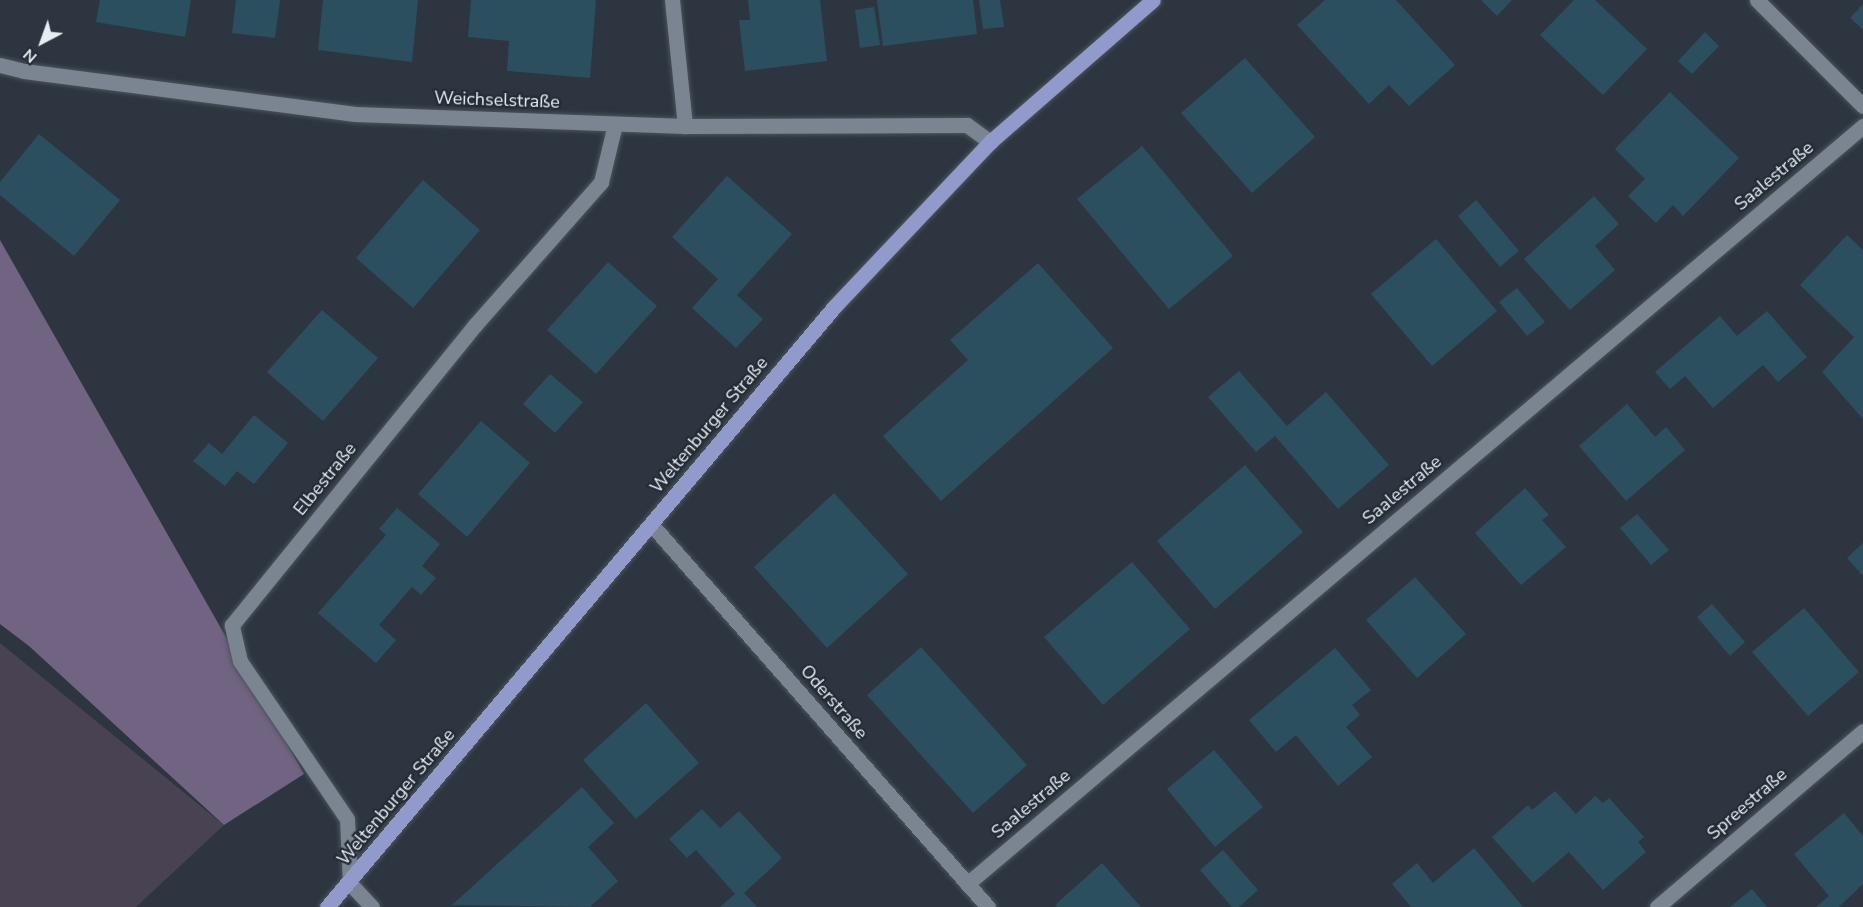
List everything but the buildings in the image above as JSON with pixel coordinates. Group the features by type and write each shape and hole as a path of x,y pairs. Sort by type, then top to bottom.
{"main road":[{"name":"Weltenburger Straße","path":"327,907 350,883 834,307 990,142 1153,0"}],"street":[{"path":"672,0 685,126"},
{"path":"1758,0 1863,106"},
{"name":"Weichselstraße","path":"0,65 24,71 355,114 685,126 967,125 990,142"},
{"name":"Elbestraße","path":"350,883 347,819 240,661 232,625 475,325 601,182 615,124"},
{"name":"Saalestraße","path":"967,884 1863,126"},
{"name":"Oderstraße","path":"651,524 988,907"},
{"name":"Spreestraße","path":"1657,907 1863,731"},
{"path":"350,883 372,907"}],"shaded area":[{"path":"0,240 304,774 224,825 29,646 0,624"},
{"path":"0,643 224,825 136,907 0,907"}]}
